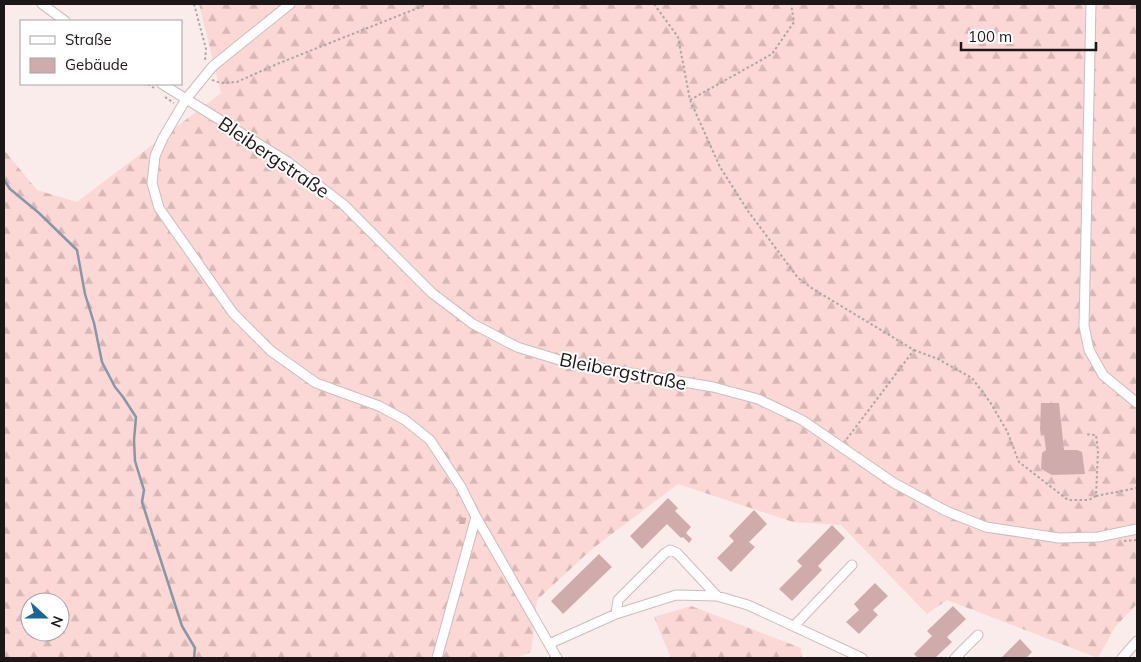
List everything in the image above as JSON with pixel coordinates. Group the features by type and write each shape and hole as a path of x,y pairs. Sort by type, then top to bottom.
{"street":[{"path":"42,4 65,20"},
{"path":"290,4 213,66 184,103 163,138 155,156 152,183 159,208 233,312 271,351 316,383 379,406 406,420 430,440 461,487 476,517 557,658"},
{"path":"1091,4 1084,326 1089,350 1103,375 1137,402"},
{"name":"Bleibergstraße","path":"160,87 184,103 288,162 343,204 432,292 473,324 517,347 566,362 713,388 758,399 802,420 903,487 946,511 986,527 1059,538 1098,538 1137,529"},
{"path":"437,658 476,517"},
{"path":"616,614 618,600 670,550 677,553 717,596"},
{"path":"794,626 852,565"},
{"path":"549,644 616,614 676,595 717,596 748,605 862,658"},
{"path":"955,658 978,635"},
{"path":"1122,658 1135,643"}],"path":[{"path":"194,4 206,49 204,78 220,83 237,82 277,64 428,4"},
{"path":"654,4 678,36 690,100 720,167 748,211 798,278 914,350 938,359 972,378 990,402 1007,431 1019,462 1068,500 1089,500 1096,496 1137,488"},
{"path":"690,100 772,54 794,22 791,4"},
{"path":"163,95 184,103"},
{"path":"841,446 914,350"},
{"path":"1085,434 1096,435 1098,451 1096,496"},
{"path":"1124,541 1137,540"}],"green space":[{"path":"199,4 1137,4 1137,522 1135,523 1137,527 1137,604 1115,627 1098,658 947,600 927,614 841,525 793,522 678,484 592,549 537,600 531,652 516,658 4,658 4,150 37,190 77,202 221,93"},
{"path":"691,606 801,648 802,658 671,658 654,617"}],"building":[{"path":"1041,403 1059,403 1064,450 1082,452 1085,474 1052,475 1041,469 1042,453 1046,450 1044,435 1041,436 1040,429"},
{"path":"668,498 678,508 675,511 691,527 686,533 692,539 689,543 667,524 642,549 630,536"},
{"path":"754,510 767,524 749,542 755,547 731,572 717,558 734,541 729,536"},
{"path":"460,517 466,518 465,524 459,524"},
{"path":"832,525 845,538 818,566 822,570 792,601 779,589 802,566 797,561"},
{"path":"599,554 612,567 563,614 551,601"},
{"path":"875,583 888,596 873,610 878,615 859,634 846,622 859,610 854,604"},
{"path":"953,606 966,619 947,637 952,642 935,658 918,658 914,654 932,636 927,631"},
{"path":"1020,639 1032,652 1026,658 1001,658"}],"waterway":[{"path":"4,180 10,189 39,213 77,250 85,294 94,323 102,362 115,387 136,417 135,461 144,490 142,502 182,626 195,648 194,658"}]}
